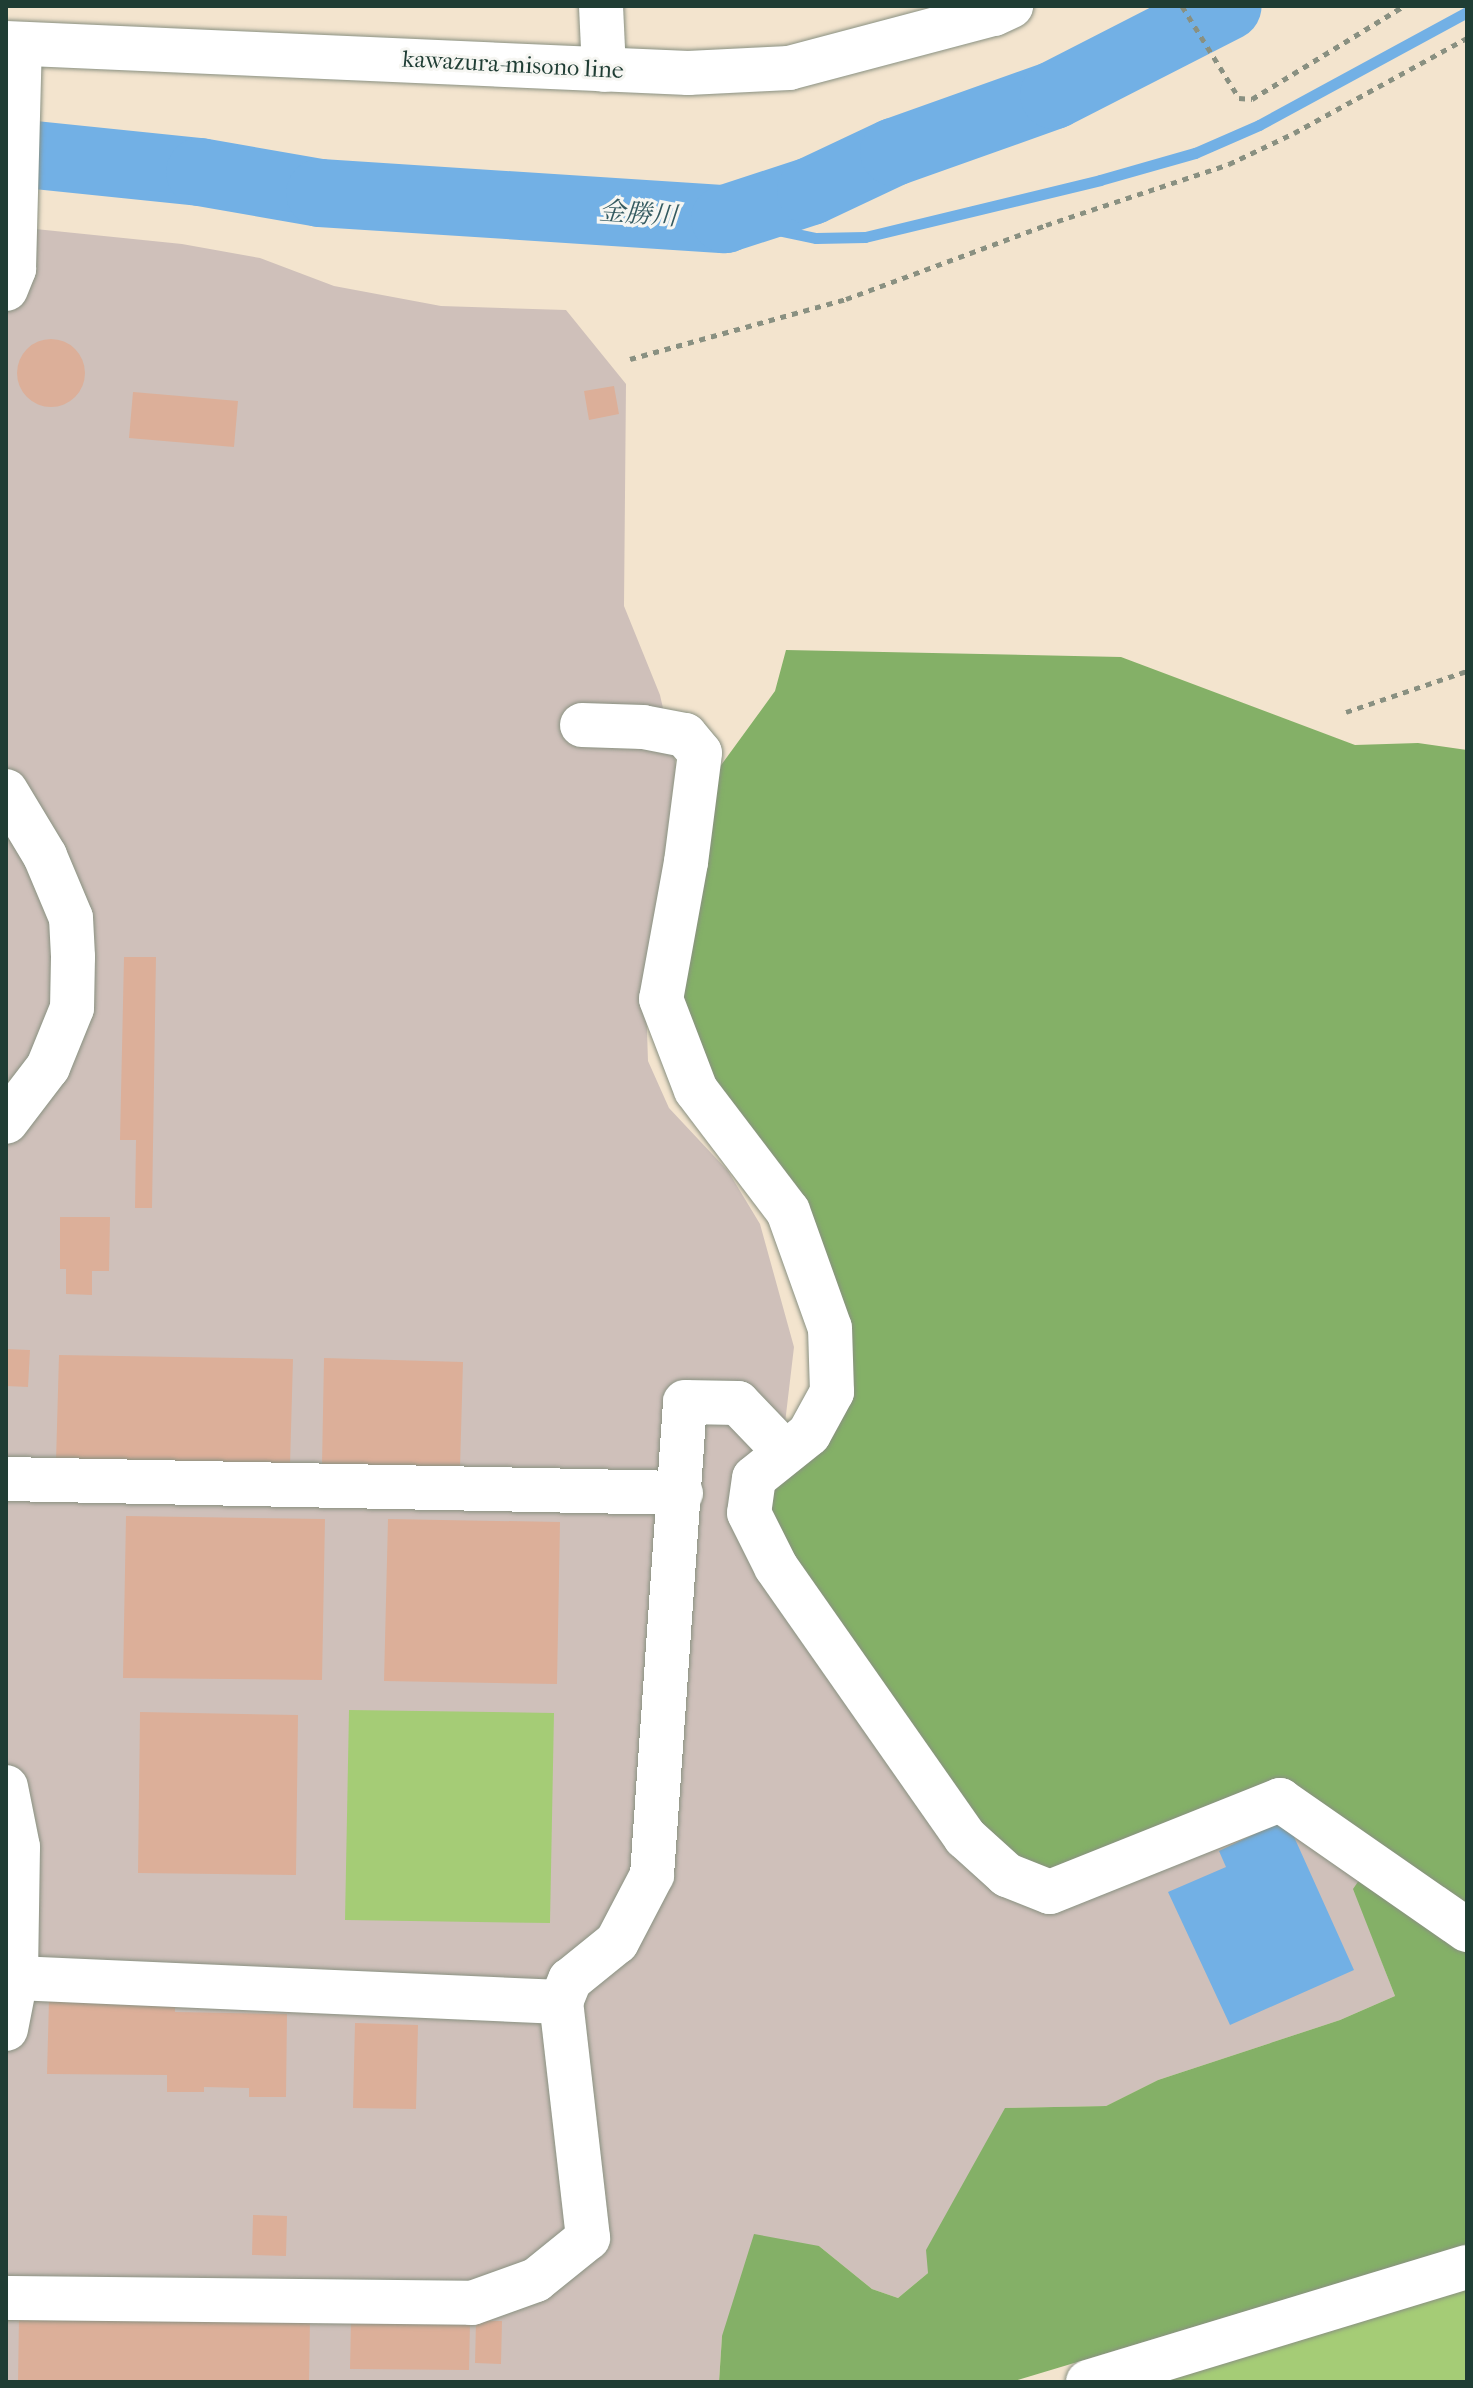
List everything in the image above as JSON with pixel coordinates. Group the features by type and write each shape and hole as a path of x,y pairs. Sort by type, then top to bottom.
{"main road":[{"path":"601,6 604,70"},
{"name":"kawazura-misono line","path":"13,43 688,73 789,68 994,14 1011,6"},
{"path":"6,289 14,269 13,43"},
{"path":"582,725 643,727 685,735 700,753 686,862 661,999 696,1090 788,1211 830,1328 832,1392 809,1434 754,1478 749,1513 776,1567 965,1837 1007,1875 1050,1892 1280,1800 1467,1930"},
{"path":"6,791 45,856 71,918 73,970 72,1008 48,1067 6,1122"},
{"path":"6,2298 472,2303 536,2280 588,2238 561,2002 570,1980 617,1942 652,1875 685,1402 738,1403 784,1451"},
{"path":"6,1479 681,1493"},
{"path":"6,1787 18,1847 9,2010 561,2002"},
{"path":"1088,2382 1467,2267"}],"path":[{"path":"1182,6 1239,98 1252,99 1404,6"},
{"path":"630,359 846,299 1046,225 1229,164 1294,133 1467,38"},
{"path":"1346,712 1467,671"}],"shaded area":[{"path":"6,226 182,244 260,258 334,286 441,306 566,310 626,384 624,606 660,695 676,765 646,1000 648,1061 669,1108 728,1171 760,1224 794,1347 785,1423 1379,1854 1354,1889 1395,1996 1340,2020 1158,2080 1106,2106 1006,2108 928,2273 898,2298 872,2289 819,2246 722,2336 719,2382 6,2382"}],"green space":[{"path":"786,650 1121,657 1355,745 1418,743 1467,750 1467,1915 1276,1781 1047,1875 1003,1856 781,1560 762,1499 801,1458 839,1315 705,1084 676,990 711,779 775,691"},
{"path":"349,1710 554,1713 550,1923 345,1920"},
{"path":"1362,1876 1467,1951 1467,2245 1011,2382 719,2382 722,2336 754,2234 819,2246 872,2289 898,2298 928,2273 926,2250 1005,2108 1106,2106 1158,2080 1340,2020 1395,1996 1353,1889"},
{"path":"1467,2288 1467,2382 1162,2382"}],"water":[{"path":"1286,1819 1354,1970 1230,2025 1168,1892 1226,1867 1219,1851"}],"building":[{"path":"51,339 64,341 75,349 83,360 83,386 75,397 64,405 51,407 38,405 27,397 19,386 17,373 19,360 27,349 38,341"},
{"path":"614,386 619,414 589,420 584,391"},
{"path":"133,392 238,401 234,447 129,438"},
{"path":"124,957 156,957 152,1208 135,1208 136,1140 120,1140"},
{"path":"60,1217 110,1217 109,1271 92,1271 92,1295 66,1294 66,1269 60,1269"},
{"path":"6,1349 30,1350 28,1387 6,1386"},
{"path":"59,1355 293,1359 290,1466 56,1461"},
{"path":"324,1358 463,1362 460,1469 322,1465"},
{"path":"126,1516 325,1519 322,1680 123,1678"},
{"path":"388,1519 560,1522 557,1684 384,1681"},
{"path":"140,1712 298,1715 296,1875 138,1873"},
{"path":"49,2000 175,2001 175,2012 287,2014 286,2097 249,2097 249,2088 204,2087 204,2092 167,2092 167,2075 47,2074"},
{"path":"355,2023 418,2025 416,2109 353,2108"},
{"path":"253,2215 287,2216 286,2256 252,2255"},
{"path":"19,2315 310,2319 309,2382 18,2382"},
{"path":"351,2320 470,2322 469,2370 350,2369"},
{"path":"476,2321 502,2321 501,2364 475,2363"}],"waterway":[{"name":"金勝川","path":"6,152 200,172 320,193 725,219 811,191 894,152 1054,95 1228,6"},
{"path":"725,219 816,238 865,237 1100,180 1195,153 1259,125 1467,12"}]}
